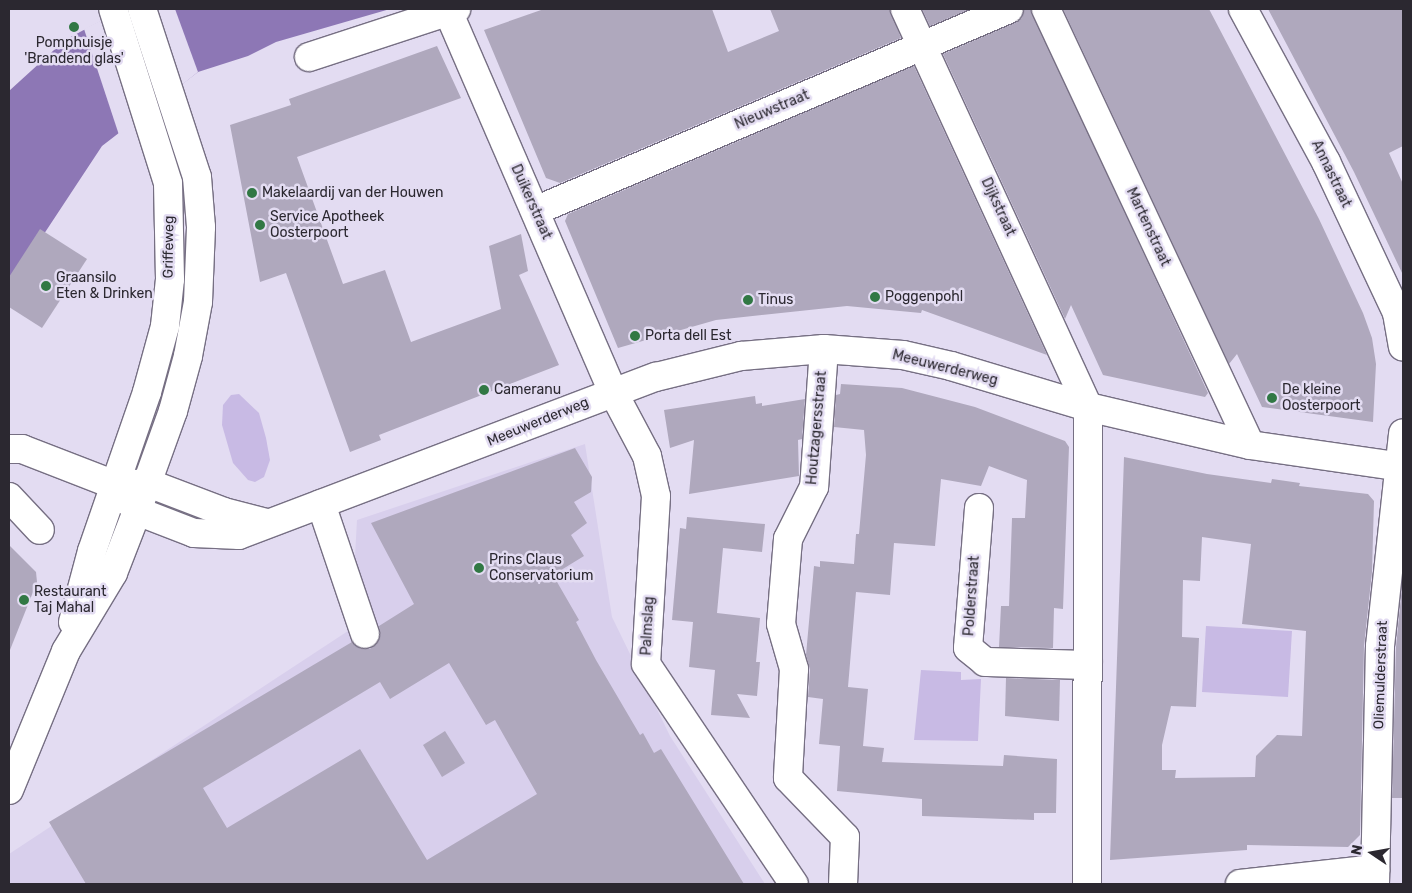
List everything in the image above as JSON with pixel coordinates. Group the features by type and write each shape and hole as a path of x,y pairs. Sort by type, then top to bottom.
{"street":[{"path":"9,790 66,651 113,573 148,483 188,356 200,280 197,177 142,9"},
{"name":"Dijkstraat","path":"905,9 1088,407"},
{"name":"Nieuwstraat","path":"535,211 1009,9"},
{"name":"Martenstraat","path":"1046,9 1250,445"},
{"name":"Annastraat","path":"1243,9 1326,162 1397,312 1403,346"},
{"path":"309,57 452,10"},
{"name":"Duikerstraat","path":"452,10 535,211 613,392"},
{"name":"Griffeweg","path":"66,651 88,567 147,392 165,326 170,279 168,183 148,111 114,11"},
{"name":"Meeuwerderweg","path":"137,511 210,535 239,536 266,523 516,433 613,392 700,364 741,356 824,349 913,358 1088,407 1250,445 1401,467"},
{"name":"Houtzagersstraat","path":"824,349 814,487 788,539 781,624 794,669 788,778 846,836 843,884"},
{"name":"Palmslag","path":"613,392 647,456 656,496 646,664 794,884"},
{"path":"1087,884 1088,407"},
{"path":"1401,467 1403,433"},
{"path":"9,449 22,449 115,485 148,483 224,512 266,523"},
{"name":"Oliemulderstraat","path":"1375,877 1380,646 1401,467"},
{"path":"115,485 137,511"},
{"path":"9,497 40,530"},
{"path":"321,504 365,634"},
{"name":"Polderstraat","path":"979,508 968,648 985,662 1088,665"},
{"path":"1240,884 1375,877"}],"shaded area":[{"path":"123,9 390,9 276,42 248,56 198,72 102,146 9,287 9,91 65,40"},
{"path":"239,394 259,413 270,460 264,477 255,482 248,480 233,463 222,425 223,405 231,395"},
{"path":"585,444 612,617 670,736 765,884 9,884 9,854 351,629 357,520"},
{"path":"1206,626 1292,631 1288,697 1202,692"},
{"path":"921,670 961,672 961,680 981,679 978,741 914,740"}],"pier":[{"path":"123,9 175,9 198,72 119,135 84,29"}],"building":[{"path":"544,9 712,9 728,52 779,31 770,9 890,9 901,38 560,183 546,178 484,30"},
{"path":"922,9 970,9 930,26"},
{"path":"1024,9 1031,9 1208,393 1205,397 1103,375 1071,305 1065,319 943,54 1015,23 1022,18"},
{"path":"1063,9 1209,9 1319,219 1363,313 1372,338 1376,364 1373,422 1262,407 1237,354 1229,364"},
{"path":"1268,9 1403,9 1403,146 1389,153 1403,184 1403,275 1354,172"},
{"path":"437,46 461,98 297,157 343,284 385,270 411,342 501,309 489,246 521,234 528,271 519,275 559,365 379,435 381,440 350,452 286,273 260,282 230,125 291,105 289,99"},
{"path":"914,66 1047,355 922,310 921,313 847,306 716,320 618,348 565,221 568,214"},
{"path":"40,229 87,259 42,328 9,307 9,277"},
{"path":"841,384 902,388 975,407 1065,441 1069,447 1063,609 1054,608 1053,648 999,647 1001,606 1009,606 1012,518 1025,518 1027,480 989,466 981,486 941,479 935,546 894,543 890,595 856,592 848,687 868,689 863,746 884,748 882,762 1003,766 1004,755 1057,759 1056,813 1034,813 1034,820 922,816 922,799 837,791 840,746 819,744 823,699 808,697 810,670 806,655 814,566 820,567 820,561 854,564 856,534 859,534 866,455 864,430 834,427 836,395 840,394"},
{"path":"755,396 756,404 762,403 762,406 805,399 802,439 798,440 799,476 689,494 694,440 670,448 664,410"},
{"path":"575,448 592,477 591,492 574,502 587,523 571,535 584,556 553,575 579,620 576,622 596,660 640,735 643,733 654,753 661,749 744,884 86,884 49,822 352,642 361,649 370,649 380,638 379,626 414,604 371,523","holes":["449,663 486,725 495,720 537,794 427,860 360,749 227,828 203,788 380,682 390,699"]},
{"path":"1124,457 1207,474 1271,483 1272,479 1300,483 1299,486 1368,494 1374,501 1372,572 1364,646 1360,835 1348,847 1247,845 1247,850 1110,860","holes":["1202,537 1251,544 1242,624 1306,631 1302,736 1277,735 1256,756 1255,777 1175,778 1176,770 1162,770 1162,745 1171,706 1196,707 1199,638 1182,637 1183,580 1200,581"]},
{"path":"687,517 765,524 762,552 723,548 717,613 760,618 756,662 760,662 757,696 737,694 750,718 711,715 715,670 689,667 693,622 672,620 680,528 686,529"},
{"path":"9,545 36,572 37,582 10,650"},
{"path":"1403,576 1403,798 1392,798 1396,647"},
{"path":"1006,678 1060,680 1059,721 1005,716"},
{"path":"445,731 465,763 442,777 423,745"}],"place":[{"name":"Pomphuisje 'Brandend glas'","path":"74,27"},
{"name":"Makelaardij van der Houwen","path":"252,193"},
{"name":"Service Apotheek Oosterpoort","path":"260,225"},
{"name":"Graansilo Eten & Drinken","path":"46,286"},
{"name":"Poggenpohl","path":"875,297"},
{"name":"Tinus","path":"748,300"},
{"name":"Porta dell Est","path":"635,336"},
{"name":"Cameranu","path":"484,390"},
{"name":"De kleine Oosterpoort","path":"1272,398"},
{"name":"Prins Claus Conservatorium","path":"479,568"},
{"name":"Restaurant Taj Mahal","path":"24,600"}]}
